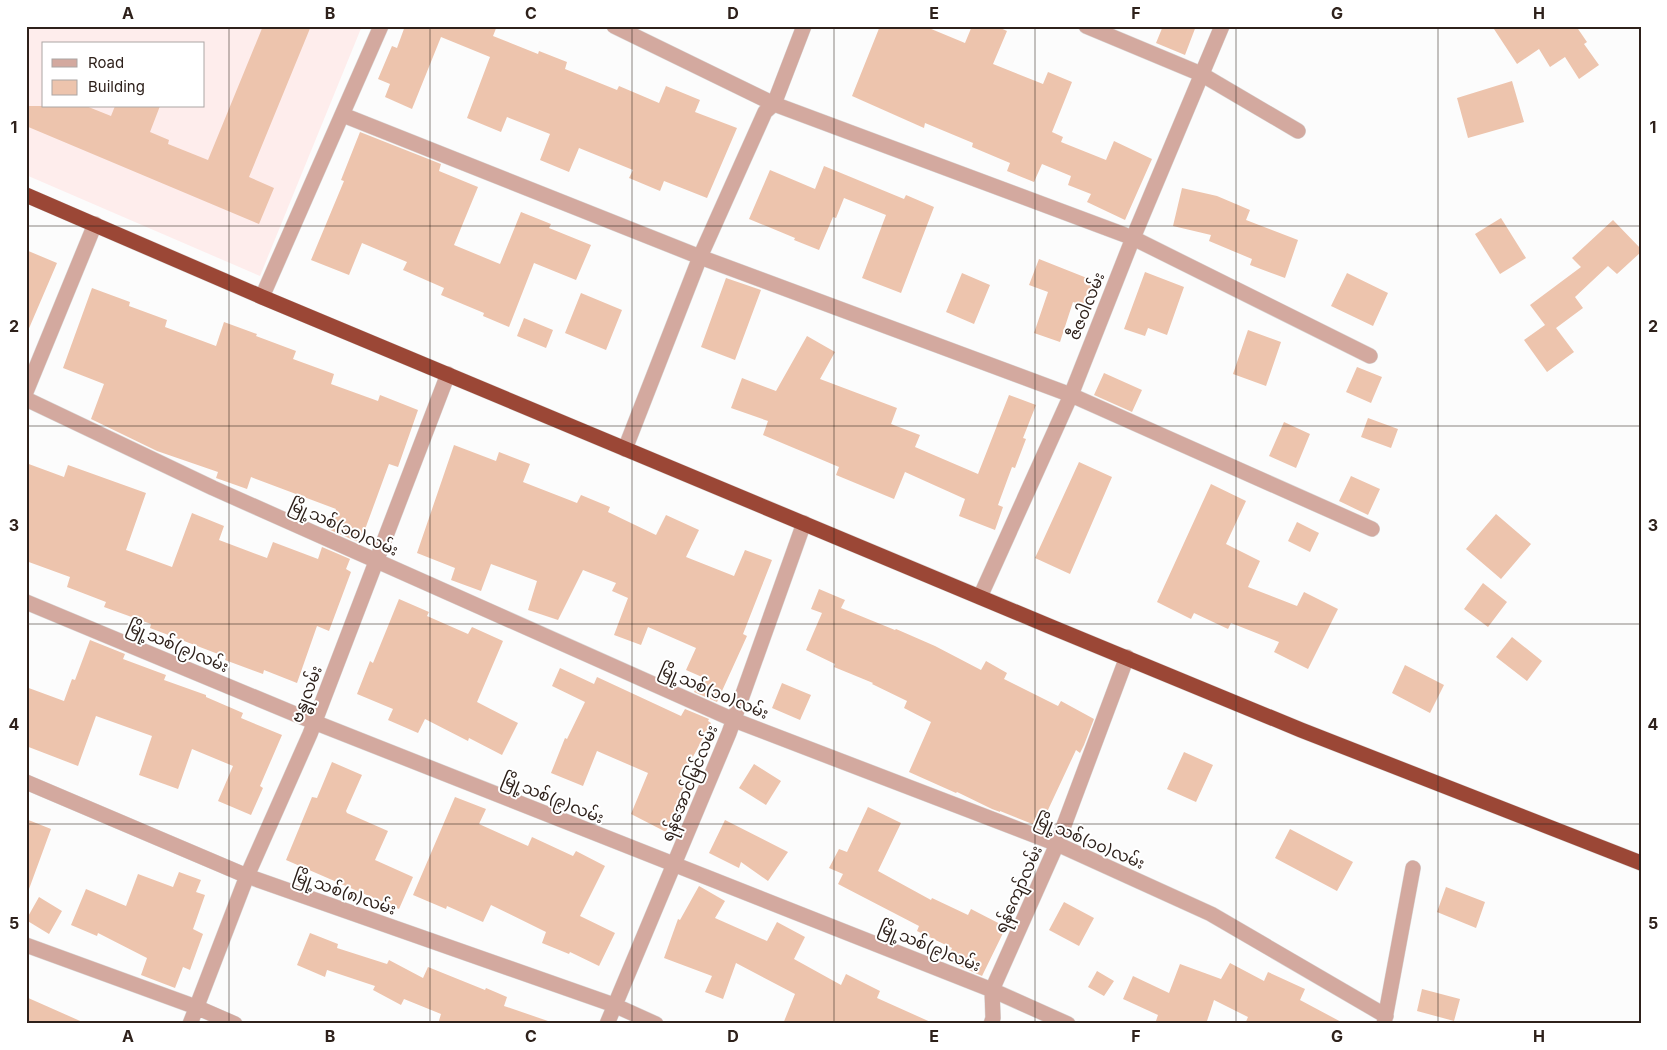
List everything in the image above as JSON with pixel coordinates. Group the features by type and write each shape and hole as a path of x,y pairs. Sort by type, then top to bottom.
{"highway":[{"path":"26,195 262,297 1301,730 1641,863"}],"street":[{"path":"262,297 381,26"},
{"path":"614,26 774,104 1133,238 1370,356"},
{"path":"625,449 700,258 765,112 774,104 804,26"},
{"path":"1086,26 1201,74 1298,131"},
{"name":"ဇီဇဝါလမ်း","path":"980,597 1071,395 1133,238 1222,26"},
{"path":"343,114 700,258 1071,395 1372,529"},
{"path":"26,392 95,224"},
{"name":"ဗန္ဓုလမ်း","path":"190,1024 247,876 314,722 448,374"},
{"name":"မြို့သစ်(၁၀)လမ်း","path":"26,398 213,488 734,720 1057,844 1211,914 1385,1020"},
{"name":"ရန်အောင်မြင်လမ်း","path":"607,1024 734,720 804,523"},
{"name":"မြို့သစ်(၉)လမ်း","path":"26,602 314,722 992,990 1068,1024"},
{"name":"ရန်ကျော်လမ်း","path":"991,1024 993,1018 992,990 1057,844 1127,657"},
{"name":"မြို့သစ်(၈)လမ်း","path":"26,782 247,876 614,1006 656,1024"},
{"path":"1385,1020 1413,868"},
{"path":"26,945 196,1007 235,1024"}],"shaded area":[{"path":"26,26 362,26 260,276 26,175"}],"building":[{"path":"263,26 311,26 249,177 274,188 259,224 26,126 26,106 42,106 42,108 91,108 111,116 114,108 159,108 150,132 169,140 168,144 208,160"},
{"path":"405,26 497,26 493,36 538,54 539,51 567,62 565,69 617,90 619,86 659,103 666,86 700,100 695,112 737,128 707,198 664,181 660,191 629,178 633,170 579,148 569,172 540,160 550,134 507,117 501,132 467,118 490,57 441,37 412,109 385,97 390,84 378,79 392,46 397,48"},
{"path":"880,26 924,26 965,43 972,26 996,26 1007,31 993,64 1043,84 1048,72 1072,82 1052,132 1063,137 1061,142 1106,160 1114,141 1152,159 1125,220 1087,202 1091,194 1068,185 1071,176 1042,164 1034,182 1007,171 1010,163 972,147 973,143 925,123 924,128 852,96"},
{"path":"1163,26 1196,26 1185,55 1156,43"},
{"path":"1492,26 1576,26 1587,42 1584,44 1599,65 1579,79 1565,57 1550,67 1539,49 1517,64"},
{"path":"1512,81 1524,122 1468,138 1457,98"},
{"path":"360,132 441,164 439,171 478,187 454,245 500,264 521,212 551,224 549,228 591,245 576,280 534,263 509,327 483,316 484,313 441,295 444,288 403,270 407,262 362,243 349,275 311,260 344,181 341,180"},
{"path":"824,166 904,199 906,195 934,207 901,293 862,278 886,215 844,198 836,218 833,217 819,250 749,219 770,170 815,189"},
{"path":"1182,188 1217,196 1250,210 1246,220 1298,240 1285,278 1250,265 1252,259 1209,241 1211,235 1173,226"},
{"path":"1501,218 1526,258 1500,274 1475,234"},
{"path":"1613,220 1641,249 1641,252 1617,274 1608,266 1575,297 1583,308 1556,328 1574,352 1547,372 1524,340 1545,325 1530,305 1581,267 1572,258"},
{"path":"26,250 57,263 27,333 26,333"},
{"path":"1039,259 1097,282 1087,307 1073,302 1060,342 1034,333 1048,292 1029,285"},
{"path":"1145,272 1184,287 1167,335 1148,328 1145,336 1124,329"},
{"path":"962,273 990,285 974,324 946,312"},
{"path":"1347,273 1388,293 1373,326 1331,306"},
{"path":"726,278 761,290 735,360 701,347"},
{"path":"92,288 130,302 129,306 167,320 165,327 216,346 224,322 257,334 256,336 296,351 293,359 334,374 331,384 378,401 380,395 418,410 398,467 389,464 360,543 328,529 336,509 251,477 247,489 216,478 218,472 157,451 91,419 104,384 63,368"},
{"path":"581,293 622,310 606,350 565,333"},
{"path":"524,318 553,330 546,348 517,336"},
{"path":"1248,330 1281,342 1266,386 1233,374"},
{"path":"807,336 835,352 820,379 897,408 891,424 920,435 915,447 978,474 1009,395 1036,405 1023,438 1026,439 1015,468 1012,467 998,505 1003,507 995,530 959,516 965,499 905,472 894,499 836,475 839,467 763,435 768,421 731,408 742,378 776,391"},
{"path":"1357,367 1382,377 1371,403 1346,392"},
{"path":"1104,373 1142,390 1132,412 1094,395"},
{"path":"1368,418 1398,429 1391,448 1361,437"},
{"path":"1284,422 1310,434 1296,468 1269,456"},
{"path":"454,445 496,461 499,452 530,464 523,482 577,503 581,495 610,507 608,512 656,535 666,515 699,530 686,557 734,576 745,550 772,560 743,634 747,636 717,702 694,692 702,677 686,670 696,648 648,627 641,645 614,635 628,598 612,591 616,583 583,570 558,620 528,610 537,581 491,564 481,591 451,580 455,568 417,553"},
{"path":"1079,462 1112,477 1070,574 1035,558"},
{"path":"26,463 64,477 68,465 146,493 126,550 172,567 192,513 224,526 219,540 267,558 273,542 318,559 322,547 350,559 346,569 351,572 329,631 317,626 297,683 264,670 263,674 225,660 226,657 150,628 151,624 104,607 106,602 67,587 70,577 26,561"},
{"path":"1351,476 1380,489 1368,515 1339,501"},
{"path":"1211,484 1246,501 1226,544 1260,561 1248,587 1297,606 1304,592 1338,609 1308,669 1274,652 1279,642 1231,623 1228,629 1194,613 1191,619 1157,602"},
{"path":"1496,514 1531,544 1501,579 1466,549"},
{"path":"1297,522 1319,533 1310,552 1288,541"},
{"path":"1483,583 1507,602 1488,627 1464,609"},
{"path":"819,589 845,600 841,608 935,646 981,670 986,661 1007,673 1004,679 1058,706 1061,701 1094,719 1080,753 1076,750 1040,827 992,809 909,772 931,722 904,708 907,701 873,683 834,667 835,664 806,650 822,613 811,609"},
{"path":"399,599 429,612 427,616 468,634 472,627 503,641 477,702 518,723 502,755 469,738 468,741 425,719 418,733 388,720 393,709 357,694 370,661 373,663"},
{"path":"1512,637 1542,661 1527,681 1496,657"},
{"path":"90,640 125,654 123,659 166,675 164,680 206,695 206,697 243,713 241,718 282,735 260,786 263,788 251,815 218,801 233,766 192,749 178,789 139,775 152,736 96,716 78,766 26,746 26,687 64,701 72,679 75,680"},
{"path":"1405,665 1444,685 1430,713 1392,693"},
{"path":"560,668 594,684 597,677 681,716 685,709 709,719 708,721 711,723 679,783 684,785 666,832 631,814 648,773 597,751 583,786 551,773 565,738 567,739 585,702 552,686"},
{"path":"782,683 811,695 800,720 772,708"},
{"path":"1184,752 1213,765 1196,802 1167,789"},
{"path":"332,762 362,775 346,811 347,813 388,831 375,860 413,877 399,909 286,860 312,797 317,798"},
{"path":"754,764 781,781 766,805 739,788"},
{"path":"455,797 486,809 479,824 528,846 532,837 573,856 576,851 605,866 580,916 615,933 599,966 570,952 569,954 542,943 546,932 491,905 483,922 447,906 446,909 413,895"},
{"path":"868,807 901,823 878,871 931,900 932,898 968,915 971,909 1006,927 982,976 946,960 952,948 917,931 919,926 838,884 843,874 829,868 839,849 847,852"},
{"path":"26,819 51,829 29,889 26,889"},
{"path":"725,820 788,852 768,881 741,862 739,868 709,853"},
{"path":"1290,829 1353,862 1337,891 1275,858"},
{"path":"179,872 201,880 196,892 205,895 193,929 203,934 190,970 183,967 175,988 141,975 147,958 98,933 97,936 71,925 86,889 126,906 138,874 173,887"},
{"path":"699,886 725,901 715,918 767,941 777,922 805,937 794,959 841,985 846,974 880,991 877,998 935,1024 783,1024 795,994 736,963 723,999 705,992 712,976 664,958 678,919 680,920"},
{"path":"1446,887 1485,902 1476,928 1437,912"},
{"path":"39,897 62,911 49,934 26,920"},
{"path":"1064,902 1094,918 1079,946 1049,930"},
{"path":"310,933 338,944 337,948 387,964 389,960 423,978 428,967 485,990 486,988 507,997 504,1006 548,1021 547,1024 438,1024 441,1014 404,999 401,1005 373,990 375,986 327,970 325,977 297,965"},
{"path":"1230,963 1264,981 1268,972 1305,989 1300,1000 1345,1024 1245,1024 1248,1017 1214,1000 1206,1024 1155,1024 1158,1015 1123,999 1133,976 1169,993 1180,964 1221,979"},
{"path":"1097,971 1114,981 1104,996 1088,987"},
{"path":"1422,989 1460,999 1454,1021 1417,1011"},
{"path":"26,997 87,1024 26,1024"}]}
